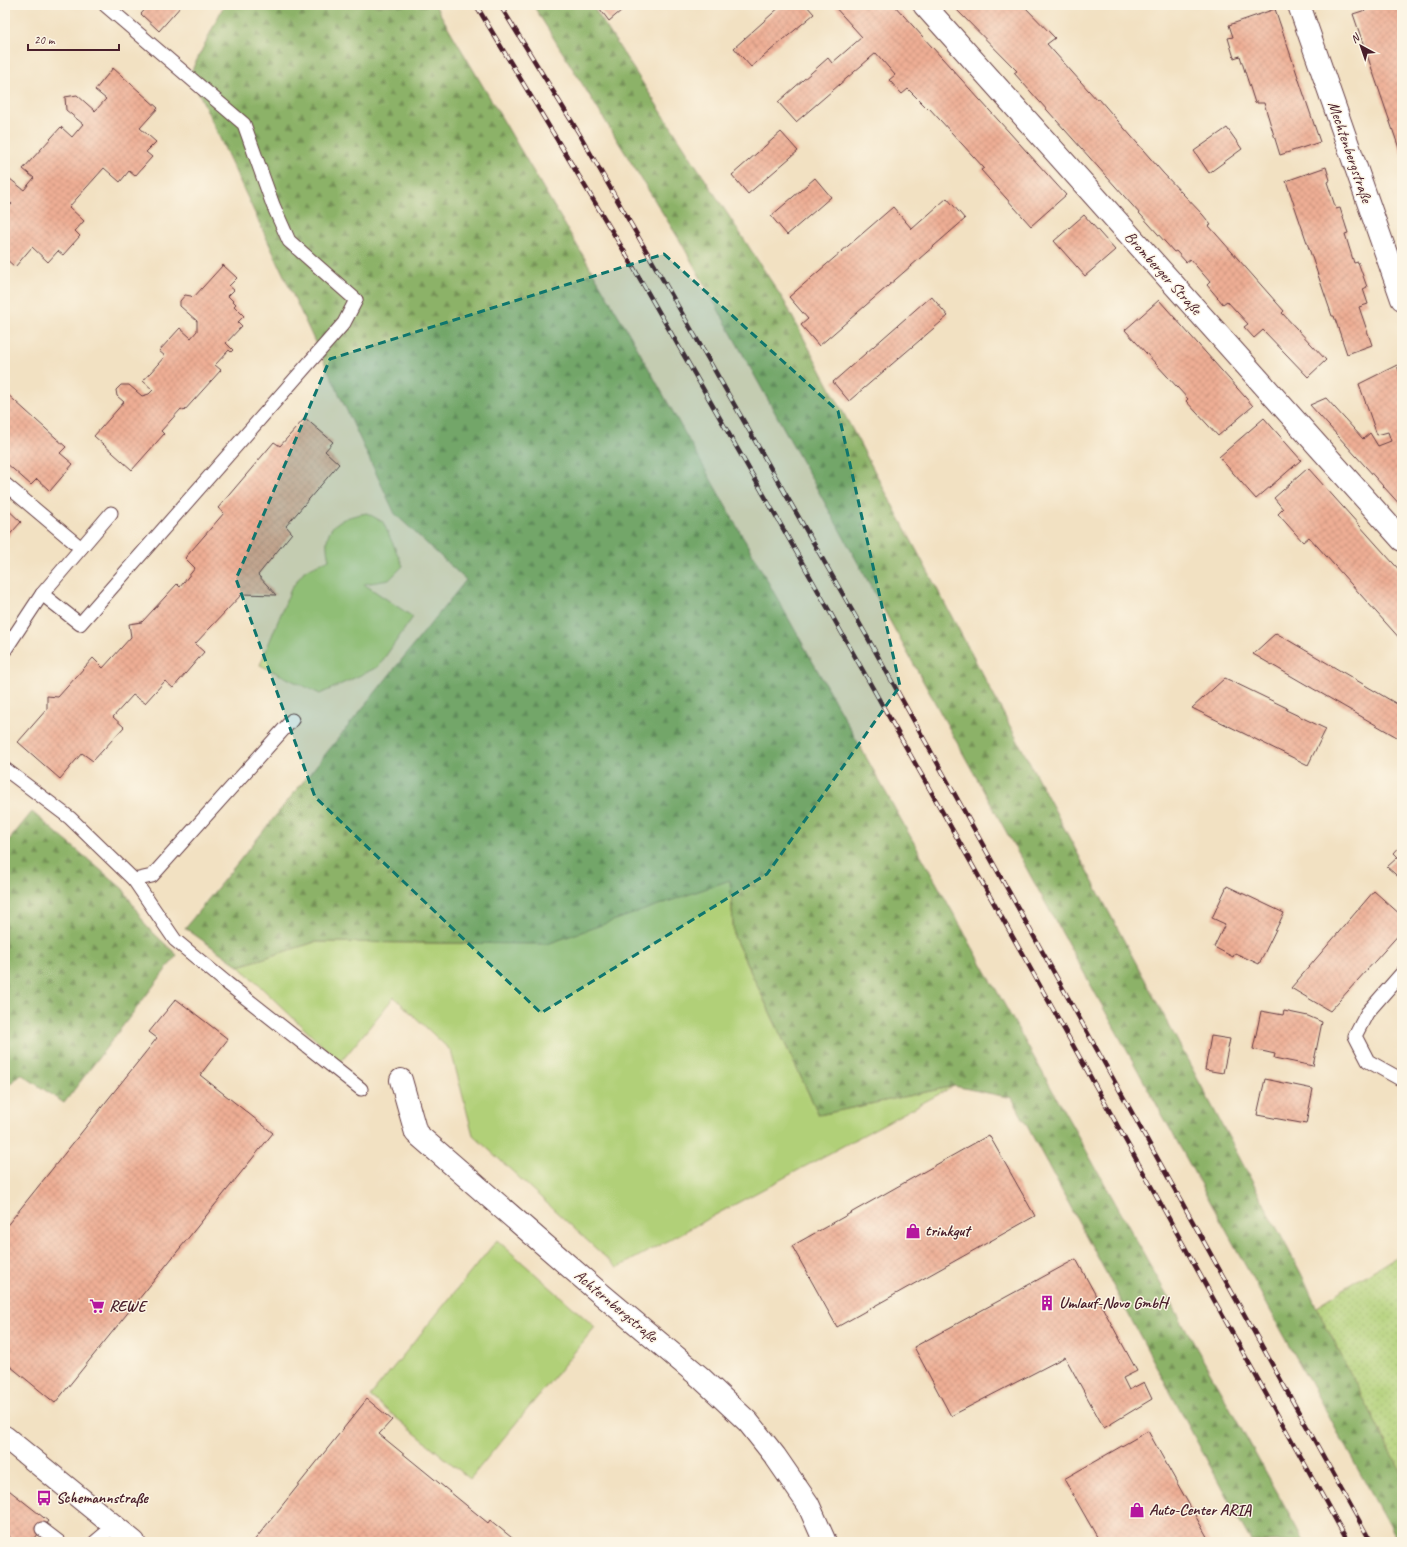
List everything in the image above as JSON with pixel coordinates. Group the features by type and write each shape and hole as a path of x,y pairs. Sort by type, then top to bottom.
{"street":[{"name":"Bromberger Straße","path":"924,5 1402,540"},
{"name":"Mechtenbergstraße","path":"1299,5 1402,299"},
{"name":"Achternbergstraße","path":"401,1080 416,1133 594,1288 700,1377 748,1422 775,1456 808,1504 825,1542"},
{"path":"5,1437 134,1542"}],"lane":[{"path":"42,594 80,624 344,323 356,300 289,241 273,205 244,124 121,10 105,5"},
{"path":"5,484 81,548"},
{"path":"5,650 42,594 111,513"},
{"path":"134,880 152,876 292,720"},
{"path":"5,769 70,818 134,880 175,940 228,984 361,1089"},
{"path":"1402,973 1367,1013 1355,1036 1368,1060 1402,1080"},
{"path":"95,1542 114,1526"},
{"path":"42,1529 59,1542"}],"highlighted area":[{"path":"664,254 838,411 900,686 767,874 541,1013 315,797 236,579 330,359"}],"green space":[{"path":"224,5 435,5 630,335 1305,1542 1251,1542 1012,1098 954,1086 819,1115 734,937 730,880 547,944 315,942 239,966 185,928 466,580 395,514 190,74"},
{"path":"533,5 592,5 784,301 1305,1281 1316,1306 1402,1474 1402,1542 1398,1542 682,244"},
{"path":"367,513 383,522 403,566 389,580 364,584 413,617 378,667 320,694 260,665 291,589 304,571 329,560 327,543 332,528 341,520"},
{"path":"32,812 123,889 147,927 177,955 64,1103 21,1074 5,1088 5,845"},
{"path":"730,880 734,937 819,1115 954,1086 617,1268 473,1135 451,1051 394,997 340,1063 239,966 315,942 547,944"},
{"path":"497,1240 595,1327 470,1479 370,1396"},
{"path":"1402,1253 1402,1474 1316,1306"}],"building":[{"path":"149,5 182,5 159,31 141,14"},
{"path":"597,5 628,5 609,21"},
{"path":"782,5 806,5 814,14 751,67 734,48"},
{"path":"833,5 894,5 1066,195 1031,226 981,170 984,168 929,108 928,109 908,89 902,94 889,80 895,75 876,53 796,122 778,102 828,58 832,63 862,37"},
{"path":"952,5 1023,5 1055,38 1047,44 1097,100 1099,99 1163,173 1203,215 1211,225 1209,226 1284,311 1282,313 1326,360 1308,377 1263,330 1254,338 1244,327 1248,324 1227,301 1223,304 1207,285 1210,282 1190,259 1186,262 1176,251 1174,252 1014,73 1017,71"},
{"path":"1381,5 1402,5 1402,157 1353,14"},
{"path":"1275,9 1320,142 1280,155 1264,103 1257,103 1257,100 1255,103 1240,56 1234,58 1228,38 1233,37 1229,25"},
{"path":"113,68 158,108 140,128 156,142 146,152 152,157 135,176 129,171 120,182 104,168 69,207 84,221 75,231 80,236 63,255 58,251 48,262 32,247 15,267 5,258 5,211 12,204 5,198 5,175 24,190 34,178 23,169 61,127 72,137 83,124 66,110 65,97 77,95 95,111 106,99 95,90"},
{"path":"1227,128 1242,149 1209,173 1194,151"},
{"path":"781,132 798,151 748,194 732,175"},
{"path":"1326,167 1330,180 1327,182 1336,209 1340,208 1348,233 1345,234 1354,263 1358,262 1367,287 1363,289 1368,304 1359,307 1372,345 1347,354 1334,316 1332,316 1286,181"},
{"path":"815,178 831,197 787,235 771,216"},
{"path":"947,198 965,219 819,346 801,325 808,319 789,297 893,207 912,229"},
{"path":"1084,215 1115,250 1085,276 1054,241"},
{"path":"223,265 237,278 229,286 234,290 228,296 236,304 234,306 244,316 238,322 242,326 226,343 233,350 231,352 229,350 215,365 221,370 184,411 181,409 161,431 164,434 132,470 94,436 124,402 117,396 116,390 121,385 129,385 142,396 149,394 153,390 143,381 165,356 159,351 180,328 191,338 197,331 197,321 180,306 180,301 185,295 193,298"},
{"path":"931,296 948,316 849,401 833,382"},
{"path":"1159,300 1253,406 1218,436 1186,401 1188,399 1125,330"},
{"path":"1397,365 1402,380 1402,507 1310,405 1326,398 1363,439 1370,433 1378,446 1391,441 1388,432 1377,435 1359,384"},
{"path":"5,392 66,447 60,453 73,464 50,491 37,479 31,485 5,462"},
{"path":"305,418 333,442 325,451 339,464 286,526 292,533 258,575 276,595 242,594 195,644 204,652 173,688 165,681 145,703 133,695 113,717 124,727 93,761 82,753 60,779 18,742 47,709 47,696 58,697 93,658 103,668 131,637 129,624 142,622 177,584 180,587 195,568 185,558 224,513 218,508 274,442 280,446"},
{"path":"1264,418 1301,460 1256,499 1219,457"},
{"path":"1308,468 1402,573 1402,641 1309,537 1303,542 1278,514 1283,509 1274,498"},
{"path":"5,507 21,522 5,540"},
{"path":"1276,633 1402,707 1402,740 1253,654"},
{"path":"1225,678 1326,729 1308,765 1192,708"},
{"path":"1402,844 1402,880 1387,867 1398,857 1394,853"},
{"path":"1227,886 1284,913 1259,964 1235,953 1233,957 1214,947 1225,924 1212,918"},
{"path":"1374,891 1402,916 1402,931 1330,1011 1291,988"},
{"path":"176,999 228,1039 200,1075 273,1133 55,1403 5,1362 5,1228 157,1038 149,1032"},
{"path":"1261,1011 1283,1015 1284,1011 1308,1016 1322,1022 1313,1066 1274,1058 1275,1054 1253,1049"},
{"path":"1211,1036 1230,1039 1223,1073 1205,1070"},
{"path":"1265,1079 1313,1089 1306,1124 1257,1115"},
{"name":"trinkgut","path":"989,1135 1035,1216 837,1327 792,1246"},
{"name":"Umlauf-Novo GmbH","path":"1076,1259 1137,1371 1123,1378 1129,1390 1144,1382 1152,1399 1104,1428 1065,1357 951,1416 914,1347"},
{"path":"367,1399 392,1420 379,1434 488,1523 490,1520 517,1542 253,1542"},
{"name":"Auto-Center ARIA","path":"1148,1431 1210,1542 1100,1542 1064,1479"},
{"path":"5,1487 48,1521 32,1542 16,1542 8,1536 5,1540"}],"railway":[{"path":"476,5 624,251 772,509 1028,964 1348,1542"},
{"path":"500,5 580,135 865,633 1371,1542"}],"place":[{"name":"trinkgut","path":"913,1231"},
{"name":"Umlauf-Novo GmbH","path":"1047,1303"},
{"name":"REWE","path":"97,1306"},
{"name":"Schemannstraße","path":"44,1498"},
{"name":"Auto-Center ARIA","path":"1137,1510"}]}
